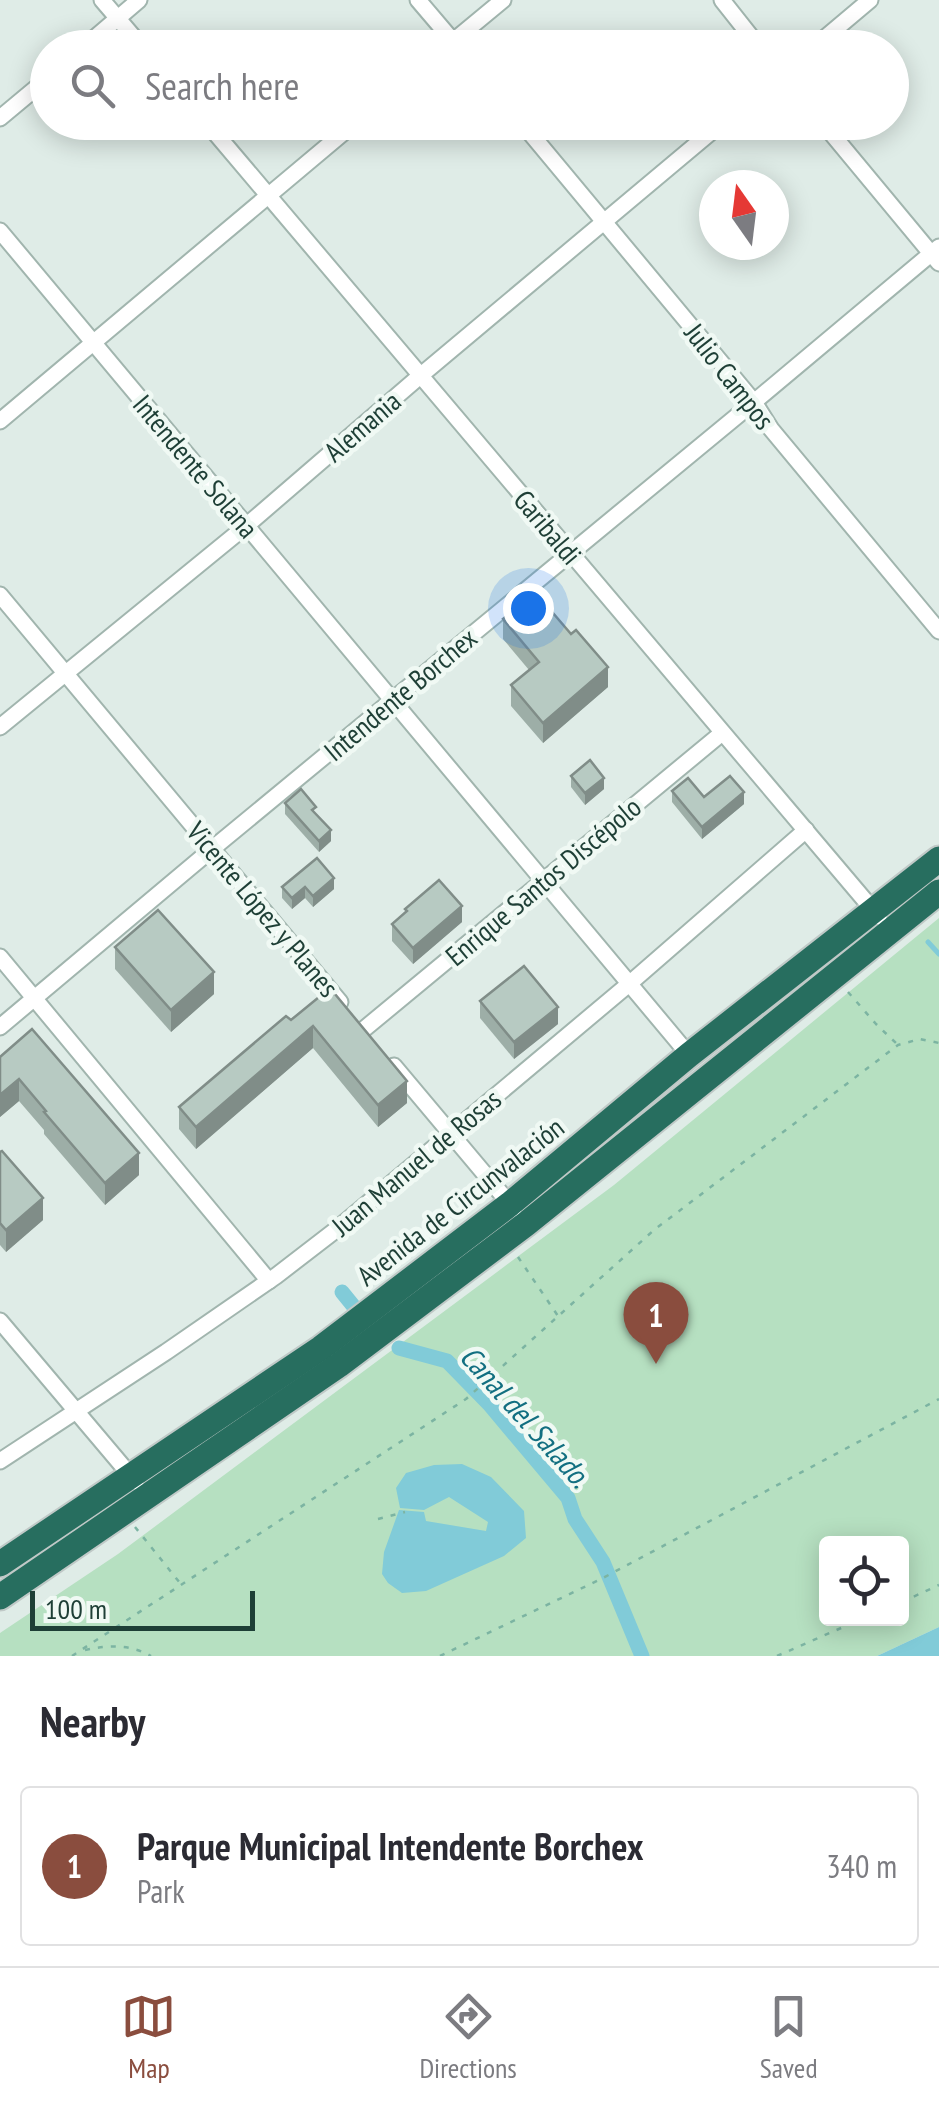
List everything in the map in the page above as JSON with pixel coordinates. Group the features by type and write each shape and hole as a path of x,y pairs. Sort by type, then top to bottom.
{"highway":[{"name":"Avenida de Circunvalación","path":"0,1597 321,1348 518,1214 883,922 939,860"},
{"name":"Avenida de Circunvalación","path":"518,1214 689,1055 883,922 939,892"},
{"name":"Avenida de Circunvalación","path":"0,1564 139,1487"}],"street":[{"path":"102,0 128,30"},
{"path":"104,30 138,0"},
{"path":"418,0 441,30"},
{"path":"469,30 503,0"},
{"path":"722,0 746,30"},
{"path":"834,30 870,0"},
{"path":"0,118 30,93"},
{"name":"Garibaldi","path":"221,140 883,922"},
{"path":"0,421 335,140"},
{"name":"Julio Campos","path":"536,140 939,630"},
{"name":"Alemania","path":"0,727 246,526 702,140"},
{"path":"837,140 936,255"},
{"name":"Intendente Solana","path":"0,231 689,1055"},
{"name":"Intendente Borchex","path":"0,1027 936,255"},
{"name":"Vicente López y Planes","path":"0,595 376,1044"},
{"name":"Enrique Santos Discépolo","path":"363,1030 722,732"},
{"name":"Juan Manuel de Rosas","path":"0,1461 166,1352 337,1229 630,984 806,830"},
{"path":"0,957 269,1281"},
{"path":"388,1059 518,1214"},
{"path":"0,1321 139,1487"}],"path":[{"path":"845,988 898,1045"},
{"path":"72,1656 466,1400 654,1230 898,1045 920,1040 939,1044"},
{"path":"514,1250 558,1317"},
{"path":"440,1656 601,1579 939,1399"},
{"path":"378,1519 405,1512"},
{"path":"140,1533 181,1584"},
{"path":"909,1599 939,1585"},
{"path":"777,1656 845,1626"},
{"path":"80,1651 122,1646 151,1656"}],"green space":[{"path":"939,918 939,1627 877,1656 0,1656 0,1633 118,1554 614,1185"}],"water":[{"path":"462,1464 491,1477 524,1511 526,1538 504,1556 426,1591 402,1593 382,1574 384,1552 399,1510 424,1512 426,1521 486,1531 488,1522 449,1497 424,1510 400,1508 396,1488 406,1473 434,1465"},
{"path":"939,1627 939,1656 877,1656"}],"building":[{"path":"535,592 571,634 576,630 608,667 543,723 511,685 539,662 503,619"},
{"path":"590,760 604,778 585,793 571,776"},
{"path":"730,776 744,792 702,827 672,791 688,778 704,797"},
{"path":"301,789 316,807 312,810 331,830 319,841 285,803"},
{"path":"317,858 334,878 313,896 305,887 292,898 282,887"},
{"path":"439,880 462,906 413,948 392,924"},
{"path":"158,910 214,972 171,1010 115,947"},
{"path":"524,966 558,1007 514,1042 480,1001"},
{"path":"330,988 407,1081 378,1105 313,1026 196,1127 179,1107 286,1016 291,1020"},
{"path":"32,1029 139,1153 105,1183 19,1079 0,1095 0,1057"},
{"path":"2,1151 43,1198 6,1230 0,1223"}],"waterway":[{"path":"928,942 939,954"},
{"name":"Canal del Salado.","path":"342,1292 355,1308"},
{"name":"Canal del Salado.","path":"399,1348 447,1361 489,1404 568,1498 575,1519 603,1562 642,1656"}],"place":[{"name":"Parque Municipal Intendente Borchex","path":"656,1364"}]}
